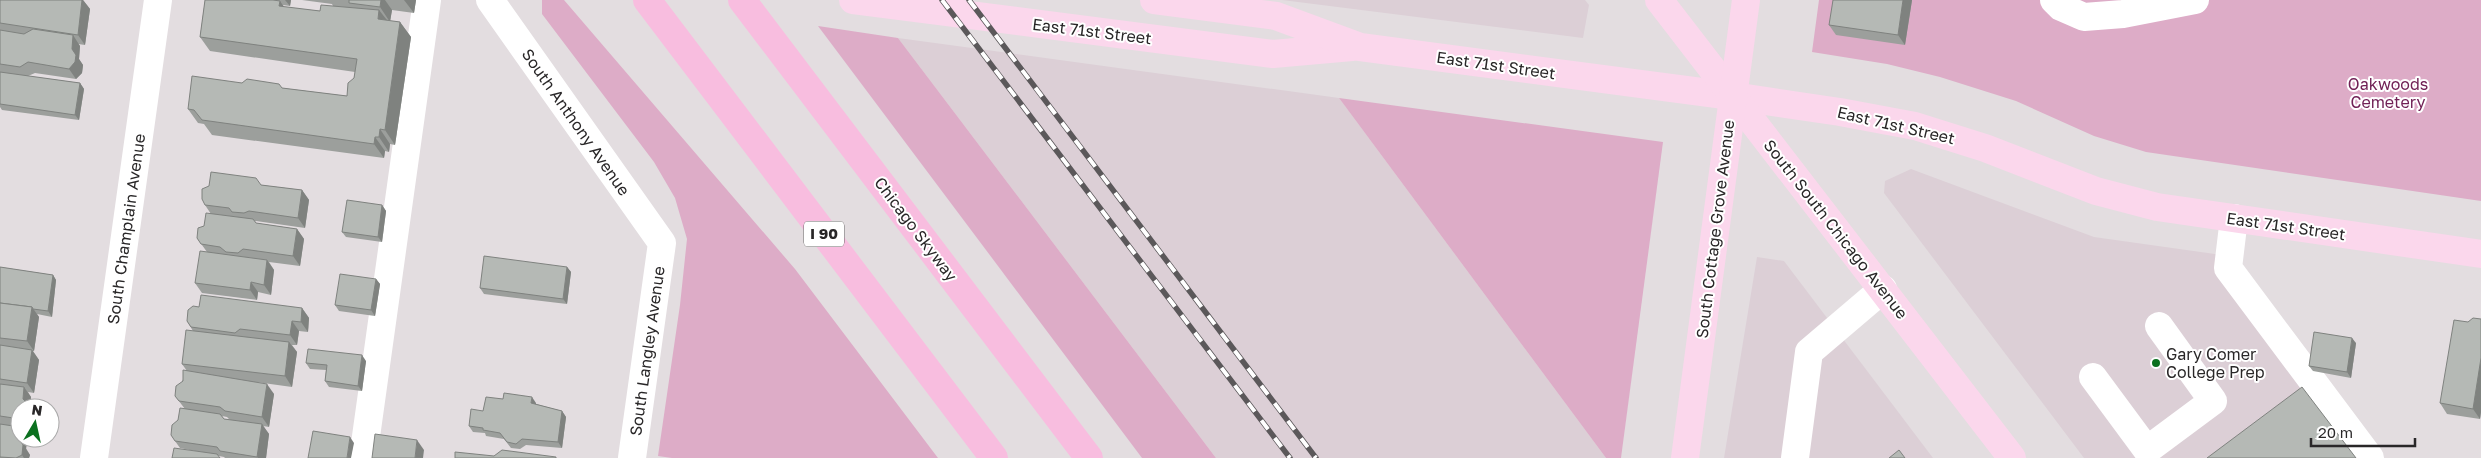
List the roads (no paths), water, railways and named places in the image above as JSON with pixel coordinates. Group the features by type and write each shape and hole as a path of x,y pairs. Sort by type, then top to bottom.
{"highway":[{"name":"Chicago Skyway","path":"742,0 756,12 1089,458"},
{"name":"I 90","path":"647,3 994,458"}],"main road":[{"name":"East 71st Street","path":"854,0 1273,54 1360,46"},
{"name":"East 71st Street","path":"1154,0 1276,16 1360,46 1732,96 1840,112 1915,126 1985,148 2096,191 2156,207 2481,254"},
{"name":"South South Chicago Avenue","path":"1659,0 2012,458"},
{"name":"South Cottage Grove Avenue","path":"1684,458 1746,0"}],"street":[{"name":"South Champlain Avenue","path":"94,458 158,0"},
{"path":"363,458 427,0"},
{"name":"South Anthony Avenue","path":"490,0 662,243"},
{"path":"2054,0 2061,7 2084,17 2123,14 2195,0"},
{"path":"2234,218 2228,268 2370,458"},
{"name":"South Langley Avenue","path":"632,458 662,243"},
{"path":"1795,458 1809,352 1883,289"},
{"path":"2093,377 2147,450 2214,401 2159,326"}],"railway":[{"path":"942,0 1290,458"},
{"path":"969,0 1316,458"}],"place":[{"name":"Gary Comer College Prep","path":"2156,363"}],"park label":[{"name":"Oakwoods Cemetery","path":"2388,93"}]}
